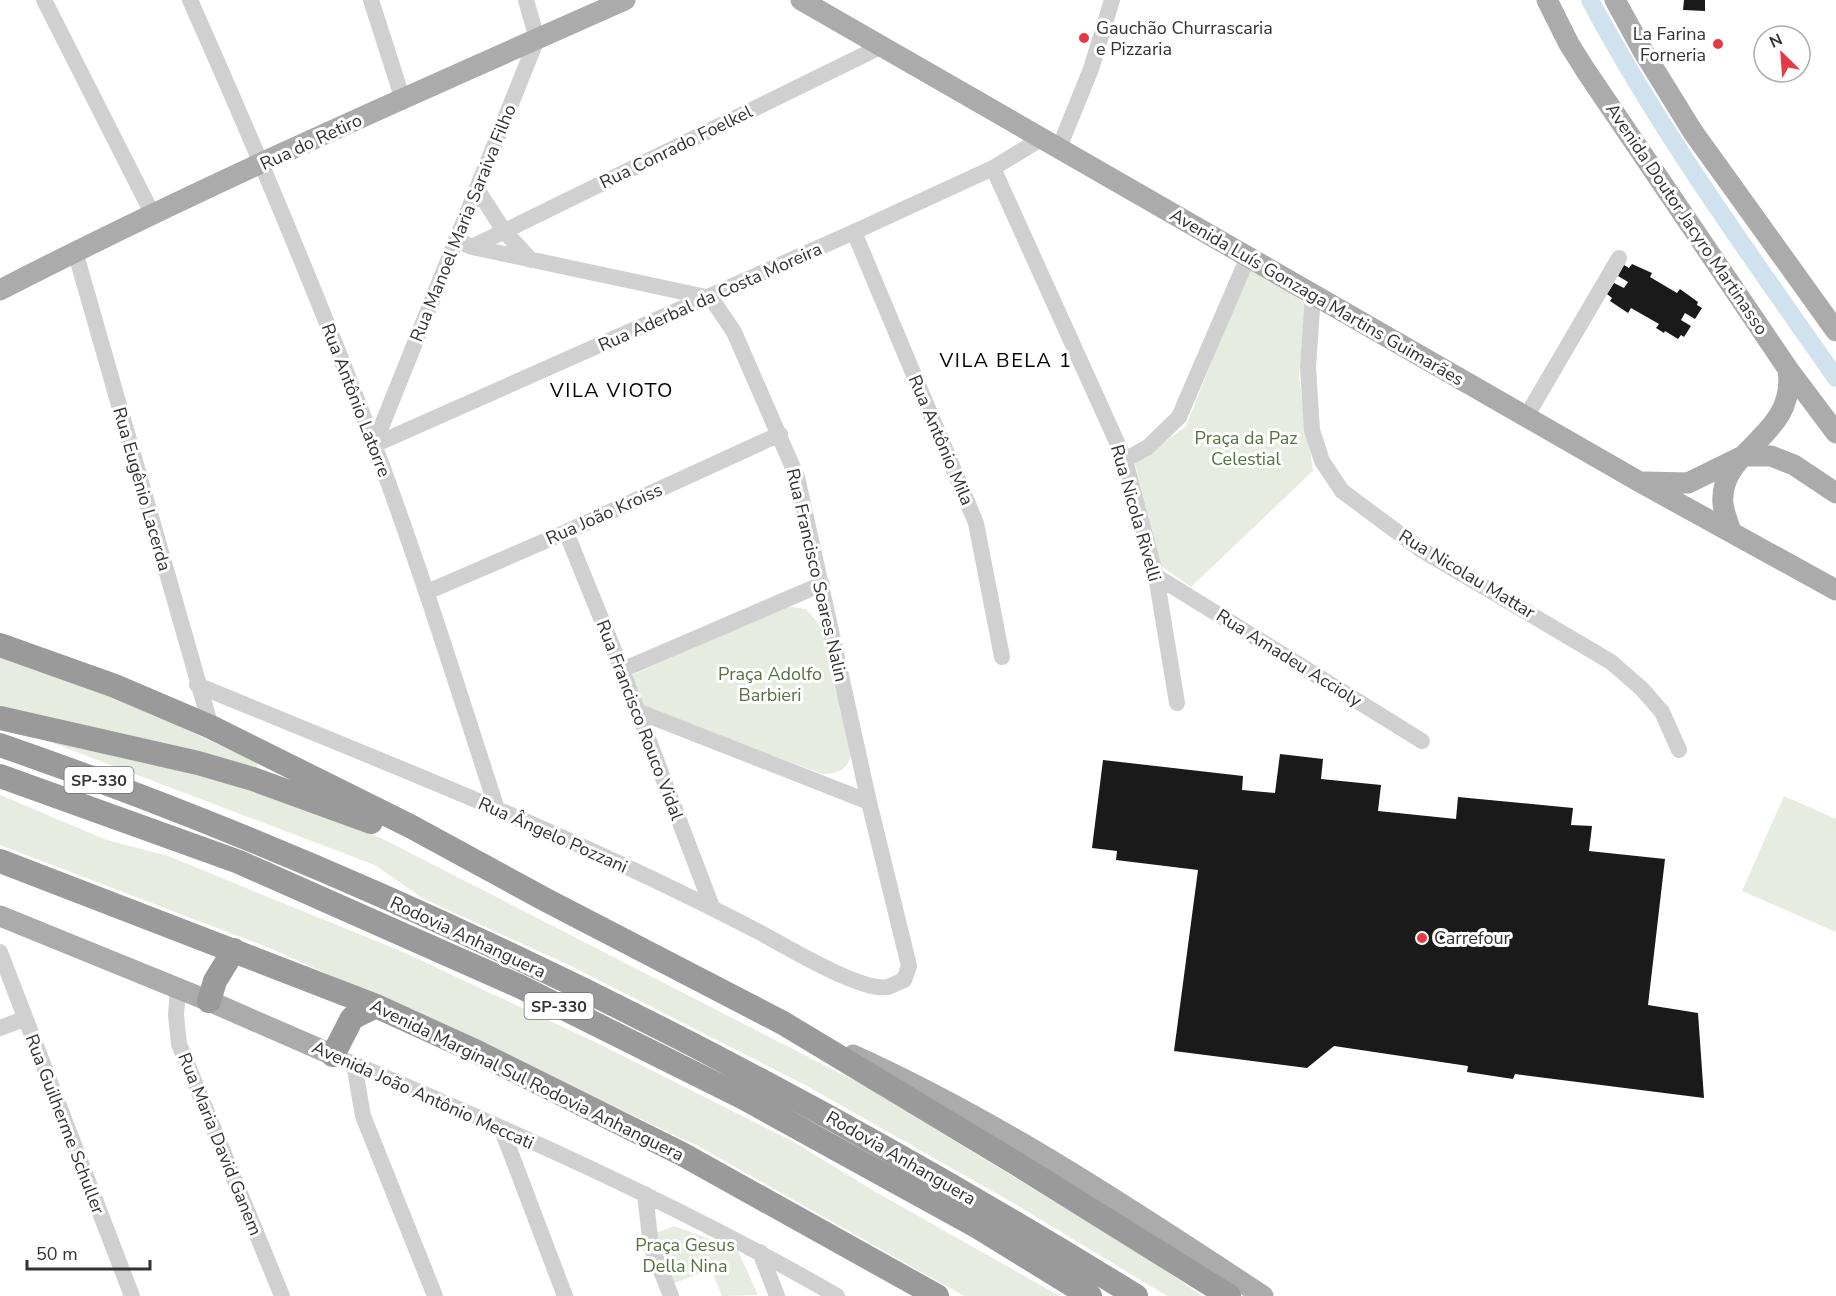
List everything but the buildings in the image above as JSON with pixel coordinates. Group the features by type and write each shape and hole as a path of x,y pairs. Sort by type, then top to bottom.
{"highway":[{"path":"0,645 115,686 211,727 410,826 546,900 783,1023 1031,1172 1230,1296"},
{"path":"0,718 198,763 253,779 374,822 546,900"},
{"name":"Rodovia Anhanguera","path":"0,745 207,821 481,941 761,1080 985,1205 1136,1296"},
{"name":"Rodovia Anhanguera","path":"0,776 239,862 519,986 744,1098 978,1227 1090,1296"},
{"name":"Avenida Marginal Sul Rodovia Anhanguera","path":"0,861 376,1006 477,1052 682,1154 937,1296"},
{"path":"209,1001 215,981 234,950"},
{"path":"343,1060 352,1018 376,1006"}],"main road":[{"name":"Rua do Retiro","path":"0,290 75,251 625,0"},
{"name":"Avenida Luís Gonzaga Martins Guimarães","path":"801,0 1638,481 1836,590"},
{"name":"Avenida Doutor Jacyro Martinasso","path":"1547,0 1569,44 1586,71 1788,369 1836,433"},
{"path":"1616,0 1643,51 1693,132 1836,331"},
{"path":"1731,531 1723,502 1732,471 1784,411 1790,384 1788,369"},
{"path":"1638,481 1688,483 1743,456 1771,456 1794,465 1836,493"},
{"name":"Avenida João Antônio Meccati","path":"0,916 209,1001 343,1060"},
{"path":"783,1023 912,1082 1131,1211 1263,1296"}],"street":[{"path":"44,0 153,215"},
{"name":"Rua Antônio Latorre","path":"190,0 263,164 374,444 427,592 497,809"},
{"path":"371,0 403,100"},
{"path":"525,0 537,39"},
{"path":"1050,143 1090,69 1112,0"},
{"name":"Rua Manoel Maria Saraiva Filho","path":"374,444 465,244 477,189 537,39"},
{"name":"Rua Conrado Foelkel","path":"465,244 504,231 880,47"},
{"name":"Rua Aderbal da Costa Moreira","path":"374,444 711,298 1050,143"},
{"name":"Rua Nicola Rivelli","path":"993,168 1125,460 1156,576 1177,703"},
{"path":"477,189 504,231 531,260"},
{"name":"Rua Antônio Mila","path":"854,232 976,523 1002,657"},
{"path":"465,244 711,298"},
{"name":"Rua Eugênio Lacerda","path":"75,251 197,685 211,727"},
{"path":"1125,460 1148,447 1179,417 1248,257"},
{"path":"1526,417 1619,258"},
{"name":"Rua Nicolau Mattar","path":"1313,295 1308,367 1312,430 1322,461 1342,491 1420,549 1611,662 1642,689 1662,712 1679,750"},
{"name":"Rua Francisco Soares Nalin","path":"711,298 734,332 797,477 868,802 909,966 904,980"},
{"name":"Rua João Kroiss","path":"427,592 566,532 780,434"},
{"name":"Rua Francisco Rouco Vidal","path":"566,532 622,670 712,907"},
{"name":"Rua Amadeu Accioly","path":"1156,576 1422,741"},
{"path":"622,670 822,584"},
{"name":"Rua Ângelo Pozzani","path":"197,685 497,809 712,907 827,968 871,986 887,987 904,980"},
{"path":"637,711 868,802"},
{"name":"Rua Guilherme Schuller","path":"0,952 132,1296"},
{"name":"Rua Maria David Ganem","path":"178,989 176,1015 179,1044 282,1296"},
{"path":"0,1028 24,1019"},
{"path":"343,1060 435,1296"},
{"name":"Avenida João Antônio Meccati","path":"343,1060 645,1194 760,1252 837,1296"},
{"path":"502,1130 565,1296"},
{"path":"645,1194 651,1246 671,1296"},
{"path":"760,1252 777,1296"}],"green space":[{"name":"Praça da Paz Celestial","path":"1250,266 1305,303 1299,377 1313,471 1191,587 1161,566 1135,464 1186,426"},
{"name":"Praça Adolfo Barbieri","path":"786,606 806,609 823,629 852,751 843,769 835,773 823,774 640,708 628,677"},
{"path":"0,657 129,703 258,763 256,768 0,713"},
{"path":"45,740 237,782 332,816 385,840 861,1084 1149,1259 1202,1296 1167,1296 1020,1207 809,1087 571,966 422,898 375,865"},
{"path":"0,795 107,840 168,856 403,952 599,1044 794,1142 874,1191 1060,1296 964,1296 698,1146 449,1029 272,949 0,845"},
{"path":"1784,796 1836,819 1836,932 1742,891"},
{"name":"Praça Gesus Della Nina","path":"674,1226 737,1249 758,1295 722,1296 711,1269 672,1284 655,1233"}],"waterway":[{"path":"1590,0 1676,146 1836,378"}],"place":[{"name":"Gauchão Churrascaria e Pizzaria","path":"1084,38"},
{"name":"La Farina Forneria","path":"1718,44"},
{"name":"Carrefour","path":"1422,938"}],"district":[{"name":"VILA BELA 1","path":"1006,360"},
{"name":"VILA VIOTO","path":"612,390"}]}
